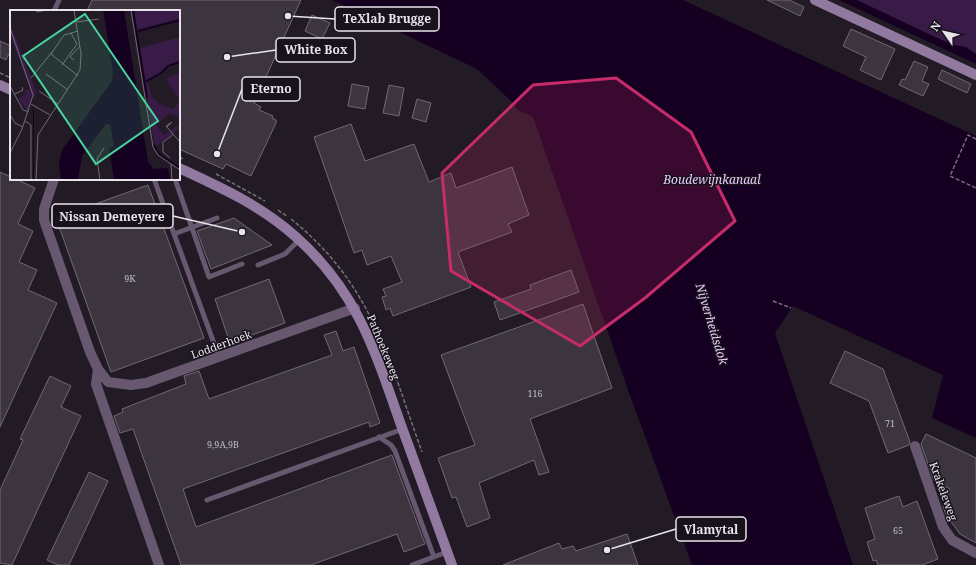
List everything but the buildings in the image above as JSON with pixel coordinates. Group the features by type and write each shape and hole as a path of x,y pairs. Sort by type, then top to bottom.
{"main road":[{"path":"815,0 976,75"},
{"path":"0,85 10,90"},
{"name":"Pathoekeweg","path":"180,169 253,206 299,240 328,268 355,308 370,339 452,565"}],"street":[{"name":"Lodderhoek","path":"54,180 44,209 44,220 90,352 98,369 108,382 118,385 137,385 355,308"},
{"name":"Lodderhoek","path":"98,369 96,384 159,565"},
{"name":"Krakeleweg","path":"915,446 944,527 952,540 976,553"}],"lane":[{"path":"54,10 59,0"},
{"path":"154,180 219,357"},
{"path":"175,180 209,277 242,264"},
{"path":"174,234 218,218"},
{"path":"258,265 285,254 299,240"},
{"path":"207,500 402,429"},
{"path":"379,437 391,445 395,451 434,557"},
{"path":"412,565 447,552"}],"path":[{"path":"0,73 10,78"},
{"path":"976,139 968,135 950,176 976,188"},
{"path":"180,158 185,160"},
{"path":"210,171 238,185 271,205"},
{"path":"277,209 304,230 335,262 363,302 380,335 422,453"},
{"path":"773,301 791,308"}],"highlighted area":[{"path":"616,78 691,132 735,221 645,298 580,346 451,271 442,173 533,85"}],"shaded area":[{"path":"847,0 976,0 976,60"}],"water":[{"name":"Boudewijnkanaal","path":"332,0 683,0 976,136 976,438 932,418 943,375 793,306 775,333 853,565 692,565 628,390 533,117 518,110 511,101 477,69"},
{"path":"839,0 857,0 935,37 954,45 966,47 976,54 976,64"}],"place":[{"name":"TeXlab Brugge","path":"288,16"},
{"name":"White Box","path":"227,57"},
{"name":"Eterno","path":"217,154"},
{"name":"Nissan Demeyere","path":"242,232"},
{"name":"Vlamytal","path":"607,550"}],"water label":[{"name":"Nijverheidsdok","path":"712,324"}]}
